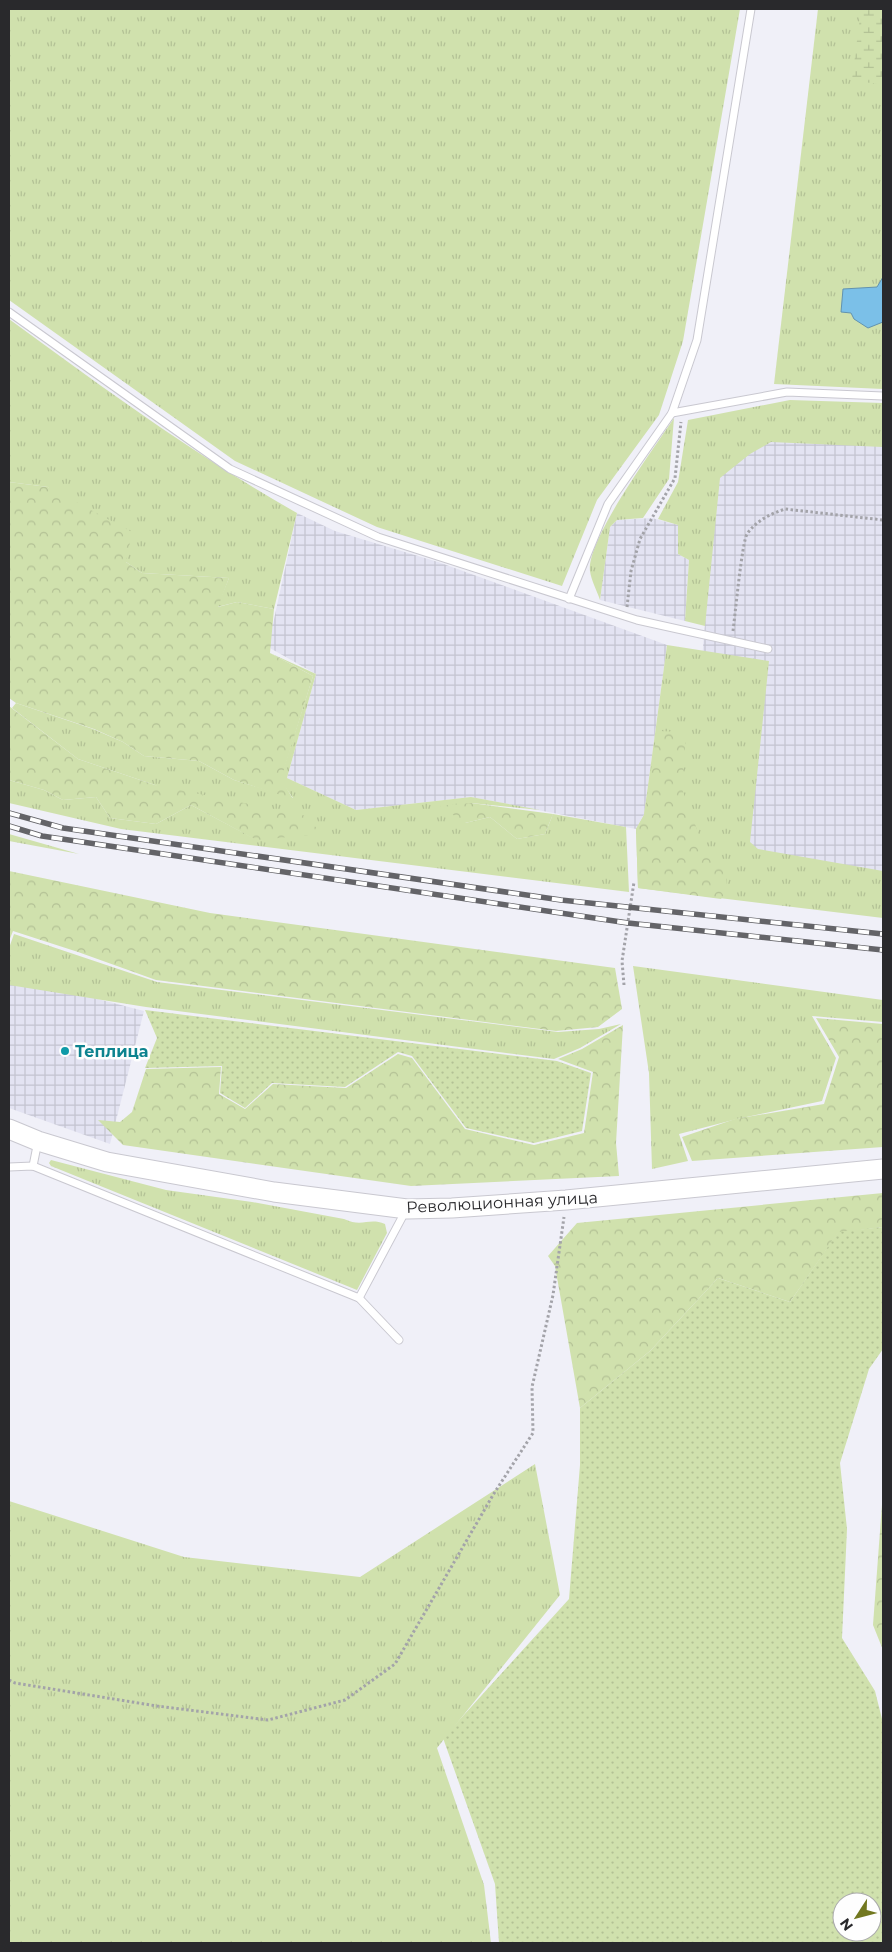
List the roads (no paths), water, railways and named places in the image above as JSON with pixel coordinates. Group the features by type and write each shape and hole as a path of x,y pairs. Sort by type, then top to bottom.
{"street":[{"name":"Революционная улица","path":"9,1129 38,1141 107,1162 274,1192 407,1209 452,1208 566,1200 883,1169"}],"lane":[{"path":"569,599 608,504 672,413 697,340 751,9"},
{"path":"9,312 230,470 378,536 626,616 768,649"},
{"path":"672,413 787,392 883,396"},
{"path":"33,1166 38,1141"},
{"path":"9,1166 33,1166 359,1298 399,1340"},
{"path":"359,1298 407,1209"}],"water":[{"path":"883,277 883,322 868,328 854,319 851,313 841,312 843,289 877,287"}],"railway":[{"path":"9,813 63,828 561,900 883,934"},
{"path":"9,826 42,836 628,923 883,950"}],"place":[{"name":"Теплица","path":"65,1051"}]}
